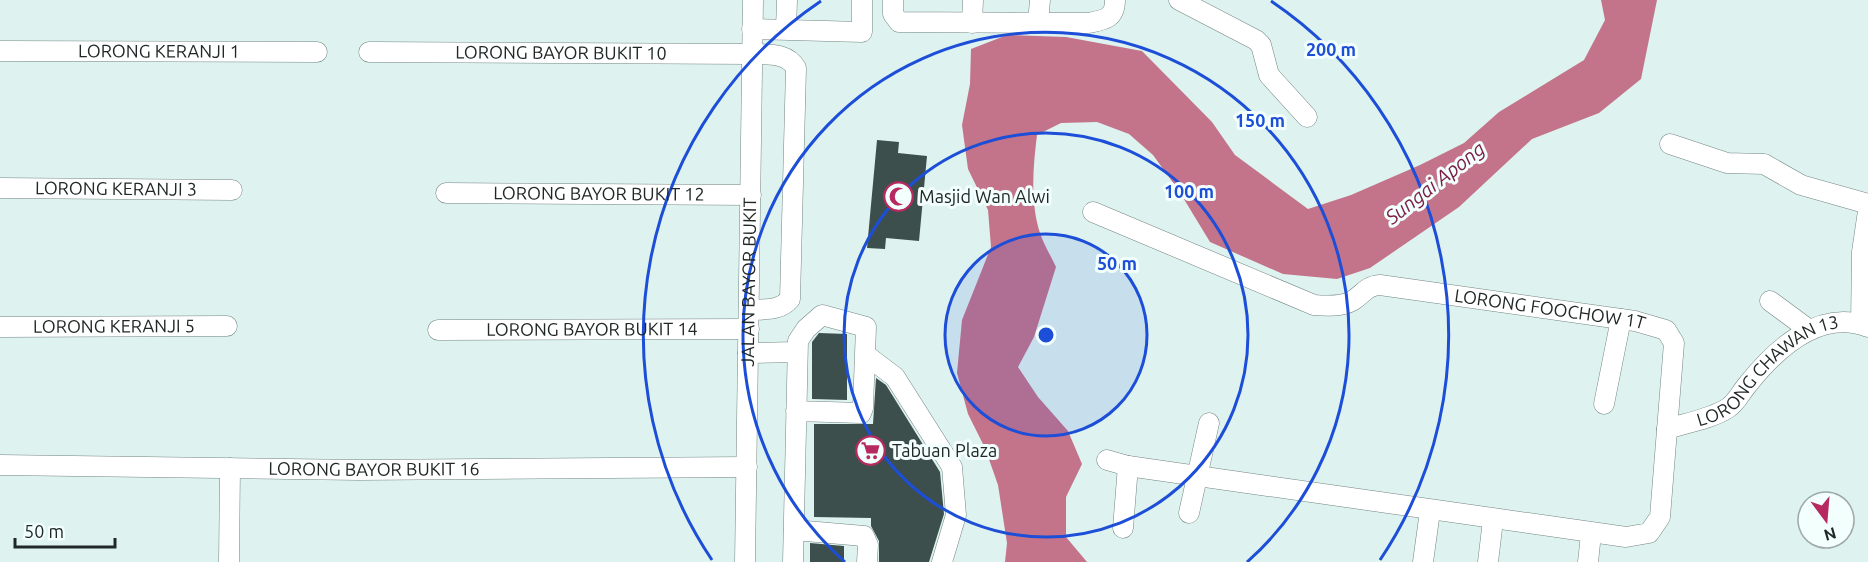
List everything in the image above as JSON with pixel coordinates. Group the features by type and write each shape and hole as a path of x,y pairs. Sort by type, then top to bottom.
{"street":[{"name":"JALAN BAYOR BUKIT","path":"745,562 753,0"},
{"path":"786,29 787,0"},
{"path":"752,29 862,32 862,0"},
{"path":"893,0 893,14 899,22 972,23 1101,21 1111,17 1115,11 1115,0"},
{"path":"972,23 974,0"},
{"path":"1038,23 1040,0"},
{"path":"1179,0 1256,40 1261,45 1269,75 1307,117"},
{"name":"LORONG KERANJI 1","path":"0,51 317,52"},
{"name":"LORONG BAYOR BUKIT 10","path":"369,52 752,54 786,57 796,68 790,299 785,305 749,319"},
{"path":"1670,144 1727,163 1764,164 1801,185 1868,204"},
{"name":"LORONG KERANJI 3","path":"0,188 232,190"},
{"name":"LORONG BAYOR BUKIT 12","path":"446,193 751,195"},
{"path":"1865,326 1862,252 1868,211"},
{"name":"LORONG FOOCHOW 1T","path":"1093,212 1314,305 1331,306 1350,302 1367,287 1380,285 1620,319 1658,327 1672,336 1674,344 1660,517 1648,533 1637,537 1591,534 1430,511 1197,477 1128,466 1107,460"},
{"path":"1770,301 1808,329"},
{"path":"793,562 797,352 798,341 822,315 866,327 864,408 861,413 796,411"},
{"name":"LORONG BAYOR BUKIT 14","path":"438,330 749,319"},
{"path":"1604,404 1620,319"},
{"name":"LORONG CHAWAN 13","path":"1667,429 1722,412 1735,403 1747,385 1776,354 1808,329 1836,324 1865,326"},
{"name":"LORONG KERANJI 5","path":"0,327 227,326"},
{"path":"748,353 797,352"},
{"path":"866,355 895,377 952,468 956,514 942,562"},
{"path":"1189,513 1209,423"},
{"name":"LORONG BAYOR BUKIT 16","path":"0,465 230,468 747,467"},
{"path":"1123,528 1128,466"},
{"path":"229,562 230,468"},
{"path":"1423,562 1430,511"},
{"path":"1488,562 1493,520"},
{"path":"794,530 864,536 868,544 867,562"},
{"path":"1588,562 1591,534"}],"water":[{"name":"Sungai Apong","path":"1601,0 1657,0 1641,79 1599,113 1532,139 1459,207 1370,268 1337,279 1283,274 1210,242 1179,191 1153,155 1129,134 1097,122 1061,123 1037,135 1034,172 1035,209 1042,237 1056,267 1034,337 1018,367 1038,397 1068,431 1082,464 1066,497 1066,537 1087,562 1005,562 1007,543 998,485 985,448 968,414 957,373 962,320 991,247 988,210 968,169 962,125 970,84 971,49 1007,35 1066,37 1142,51 1212,122 1235,155 1308,209 1351,195 1464,143 1499,112 1584,60 1605,20"}],"building":[{"name":"Masjid Wan Alwi","path":"877,140 899,142 898,153 927,156 919,241 886,238 885,249 867,248"},
{"path":"819,333 847,334 847,400 812,399 812,342"},
{"name":"Tabuan Plaza","path":"876,378 886,385 940,472 944,514 929,562 879,562 879,541 871,526 871,518 814,517 814,424 873,424"},
{"path":"810,543 844,546 844,562 810,562"}],"place":[{"name":"Masjid Wan Alwi","path":"898,197"},
{"name":"Tabuan Plaza","path":"871,451"}]}
